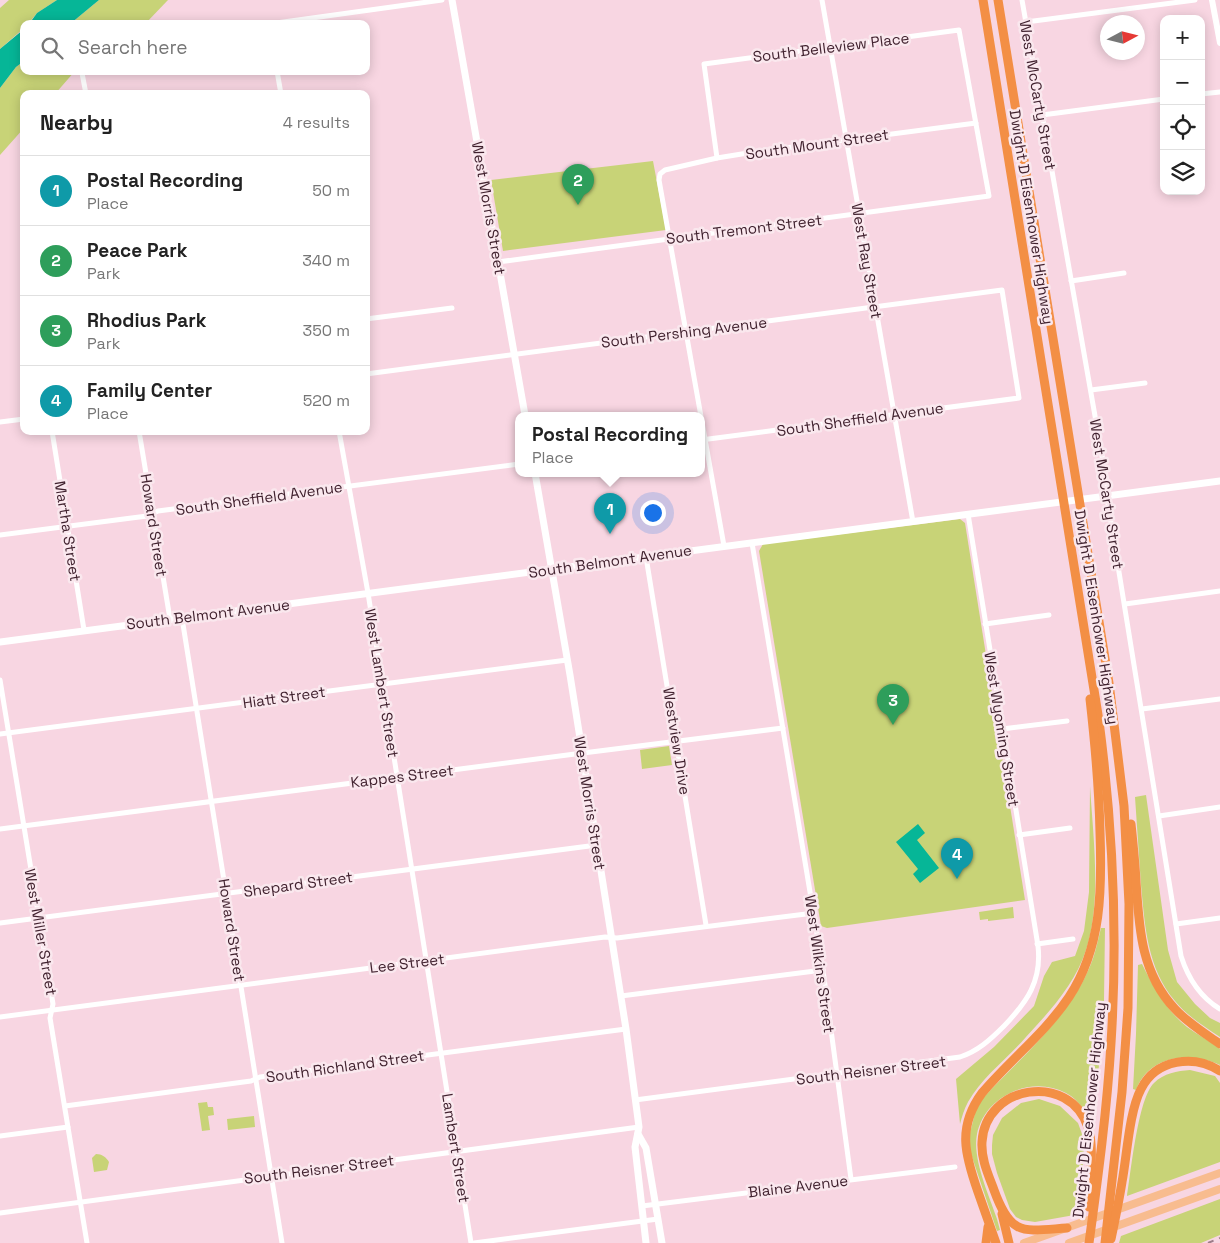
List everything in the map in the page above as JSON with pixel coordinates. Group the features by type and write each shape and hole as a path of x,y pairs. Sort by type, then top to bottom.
{"highway":[{"name":"Dwight D Eisenhower Highway","path":"983,0 1068,519 1106,772 1112,850 1114,972 1111,1044 1092,1193"},
{"name":"Dwight D Eisenhower Highway","path":"998,0 1110,691 1119,760 1128,863 1129,969 1124,1070 1105,1243"},
{"path":"996,1243 967,1157 966,1135 970,1115 982,1093 1048,1024 1070,996 1089,956 1098,922 1101,871 1100,808 1082,611"},
{"path":"1119,760 1131,824 1140,937 1148,967 1174,1009 1220,1044"},
{"path":"1110,1243 1136,1101 1147,1080 1162,1068 1182,1061 1206,1064 1220,1071"},
{"path":"1009,1243 1000,1207 983,1158 983,1132 989,1119 1001,1105 1013,1096 1029,1091 1048,1092 1061,1096 1074,1106 1086,1121 1091,1143 1092,1193 1089,1243"},
{"path":"1000,1207 1011,1223 1021,1228 1033,1230 1067,1228"},
{"path":"986,1243 989,1231 988,1220"}],"main road":[{"name":"West Morris Street","path":"452,0 524,412"},
{"name":"West Morris Street","path":"537,477 626,1029 636,1100 638,1130 635,1147 646,1243"},
{"name":"South Belmont Avenue","path":"0,642 1220,481"},
{"name":"West Morris Street","path":"638,1130 646,1148 662,1243"},
{"path":"1024,1243 1220,1173"},
{"path":"1069,1243 1220,1190"}],"street":[{"path":"299,20 442,0"},
{"name":"West Ray Street","path":"822,0 913,522"},
{"name":"West McCarty Street","path":"1022,0 1108,490 1182,961 1195,987 1208,1001 1220,1009"},
{"path":"1026,22 1195,0"},
{"path":"1212,0 1220,43"},
{"name":"South Belleview Place","path":"717,158 704,75 704,64 959,30 976,123"},
{"path":"82,75 85,90"},
{"path":"278,75 280,90"},
{"path":"1205,94 1220,92"},
{"path":"1042,115 1160,100"},
{"name":"South Tremont Street","path":"498,262 989,196 976,123"},
{"name":"South Mount Street","path":"670,239 659,180 660,174 665,170 717,158 976,123"},
{"path":"670,239 699,412"},
{"path":"1071,280 1124,273"},
{"name":"South Pershing Avenue","path":"370,373 1002,290 1018,398"},
{"path":"370,318 452,308"},
{"path":"1091,390 1145,383"},
{"name":"South Sheffield Avenue","path":"705,440 1018,398"},
{"path":"0,422 20,420"},
{"name":"Martha Street","path":"53,435 84,630"},
{"name":"Howard Street","path":"140,435 170,619"},
{"name":"West Lambert Street","path":"340,435 368,593 441,1053"},
{"path":"705,450 724,546"},
{"name":"South Sheffield Avenue","path":"0,535 148,516 167,510 515,465"},
{"name":"West Wyoming Street","path":"968,514 1037,944"},
{"path":"752,542 783,728"},
{"name":"Westview Drive","path":"646,557 706,926"},
{"path":"1125,604 1220,591"},
{"path":"985,624 1049,615"},
{"name":"Howard Street","path":"182,618 282,1243"},
{"name":"Hiatt Street","path":"0,734 567,660"},
{"name":"West Miller Street","path":"0,680 53,1004 50,1018 87,1243"},
{"path":"1142,709 1220,699"},
{"path":"1002,730 1066,721"},
{"name":"Kappes Street","path":"0,829 783,728"},
{"name":"West Wilkins Street","path":"783,728 823,970 851,1179"},
{"path":"1159,816 1220,807"},
{"path":"1019,835 1070,828"},
{"name":"Shepard Street","path":"0,923 596,845"},
{"name":"Lee Street","path":"0,1017 611,937 619,938 814,913"},
{"path":"1176,924 1220,918"},
{"path":"1037,944 1073,938"},
{"name":"South Reisner Street","path":"636,1100 949,1060 966,1055 991,1039 1028,997 1034,984 1037,969 1039,955 1037,944"},
{"path":"621,996 823,970"},
{"name":"South Richland Street","path":"65,1106 260,1077 626,1029"},
{"name":"Lambert Street","path":"441,1053 472,1243"},
{"path":"0,1136 68,1127"},
{"name":"South Reisner Street","path":"0,1213 271,1175 638,1130"},
{"name":"Blaine Avenue","path":"642,1206 955,1166"},
{"path":"472,1243 658,1219"},
{"path":"521,1237 523,1243"}],"shaded area":[{"path":"9,0 57,0 37,13 31,20 20,20 20,32 0,49 0,8"},
{"path":"57,0 99,0 75,20 32,20 37,13"},
{"path":"99,0 168,0 149,20 75,20"},
{"path":"20,32 20,64 0,88 0,49"},
{"path":"20,64 20,75 72,75 58,90 20,90 20,132 0,155 0,88"},
{"path":"653,161 666,230 503,251 491,180"},
{"path":"960,519 965,523 1025,900 827,928 821,926 759,551 763,544"},
{"path":"669,746 672,765 642,769 640,750"},
{"path":"1090,786 1095,890 1091,931 1086,950 1069,986 1019,1045 987,1076 965,1107 960,1124 956,1079 994,1047 1034,1006 1044,976 1052,962 1075,956 1084,931 1089,892"},
{"path":"1146,795 1168,950 1177,982 1195,1004 1210,1018 1220,1023 1220,1037 1196,1021 1175,1001 1158,975 1153,961 1144,916 1135,797"},
{"path":"918,824 925,833 917,840 939,868 920,883 913,874 918,869 896,842"},
{"path":"1013,907 1014,918 980,920 979,912"},
{"path":"1101,928 1105,928 1104,1000 1094,1129 1083,1108 1071,1096 1053,1088 1039,1086 1012,1092 1000,1099 990,1109 982,1120 976,1144 982,1177 1000,1230 997,1231 970,1151 970,1133 976,1109 983,1098 1039,1040 1066,1008 1089,969"},
{"path":"1142,964 1156,990 1173,1013 1187,1027 1220,1049 1220,1065 1196,1058 1172,1059 1150,1069 1142,1078 1136,1090 1133,1089 1138,965"},
{"path":"1190,1070 1215,1076 1220,1083 1220,1162 1127,1196 1139,1119 1148,1091 1154,1083 1166,1075"},
{"path":"1039,1099 1060,1106 1078,1123 1084,1144 1080,1214 1035,1222 1016,1217 1010,1209 997,1173 992,1154 992,1145 993,1135 1002,1118 1021,1103"},
{"path":"207,1102 208,1107 213,1107 214,1115 208,1116 210,1130 202,1131 198,1103"},
{"path":"254,1116 255,1127 228,1130 227,1119"},
{"path":"96,1154 102,1155 108,1160 107,1170 94,1172 92,1158"},
{"path":"1220,1199 1220,1235 1201,1243 1119,1243 1121,1236"}],"railway":[{"path":"1208,1243 1220,1238"}],"place":[{"name":"Peace Park","path":"578,205"},
{"name":"Postal Recording","path":"610,534"},
{"name":"Rhodius Park","path":"893,725"},
{"name":"Family Center","path":"957,879"}]}
